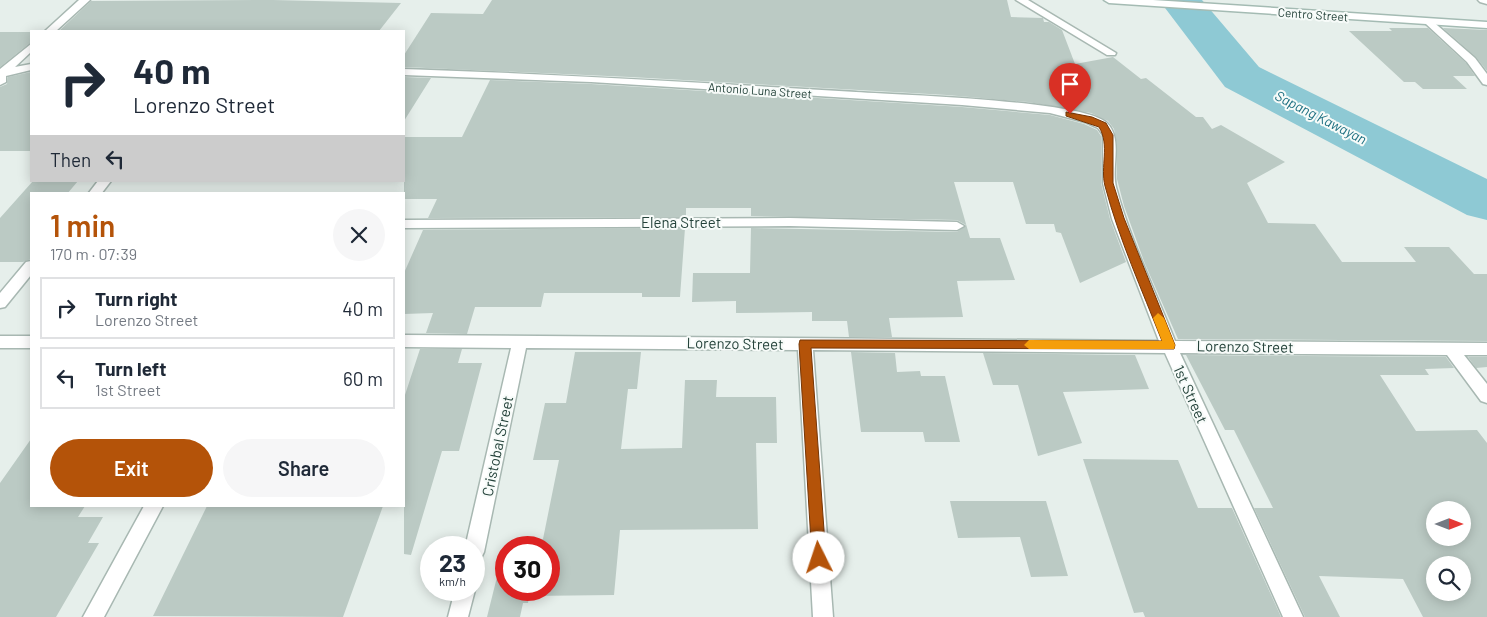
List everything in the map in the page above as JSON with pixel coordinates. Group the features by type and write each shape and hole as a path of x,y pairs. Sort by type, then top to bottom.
{"street":[{"path":"51,30 85,0"},
{"path":"1021,0 1111,53"},
{"name":"Centro Street","path":"1109,0 1487,25"},
{"path":"1430,22 1471,60 1487,82"},
{"path":"0,76 30,49"},
{"path":"0,76 30,67"},
{"name":"Antonio Luna Street","path":"405,72 591,79 971,103 1050,110 1089,119 1102,125 1109,135"},
{"name":"1st Street","path":"1109,135 1109,183 1118,218 1169,345 1293,617"},
{"path":"96,192 104,182"},
{"name":"Elena Street","path":"405,224 790,222 957,226"},
{"path":"0,304 30,267"},
{"name":"Lorenzo Street","path":"405,341 1169,345 1487,350"},
{"name":"Cristobal Street","path":"477,536 520,341"},
{"path":"0,342 30,342"},
{"path":"804,344 823,617"},
{"path":"1451,349 1487,396"},
{"path":"93,617 153,507"},
{"path":"458,617 462,601"}],"building":[{"path":"273,0 401,3 380,30 60,30 91,1"},
{"path":"492,0 1007,0 1011,17 1043,18 1044,22 1049,22 1062,30 1075,64 1113,57 1141,79 1146,78 1196,117 1203,117 1212,129 1221,125 1285,162 1247,183 1268,223 1315,224 1342,262 1416,262 1404,247 1449,247 1474,274 1487,274 1487,341 1178,339 1145,264 1124,206 1117,179 1117,145 1114,129 1108,121 1091,113 1028,102 947,95 630,77 405,67 405,53 431,13 483,14"},
{"path":"1389,28 1428,28 1466,63 1475,76 1453,76 1467,89 1423,89 1415,82 1404,82 1349,31 1392,31"},
{"path":"1443,28 1487,30 1487,71 1476,57"},
{"path":"0,32 30,32 30,43 0,67"},
{"path":"30,72 30,151 0,151 0,87 7,84 8,77"},
{"path":"405,77 431,78 405,119"},
{"path":"490,80 591,84 962,107 1050,115 1084,124 1097,130 1101,136 1101,183 1110,219 1126,262 1080,283 1061,233 1056,232 1054,224 1026,224 1013,182 954,182 970,238 1000,238 1015,280 957,281 963,317 889,318 892,337 849,337 847,321 812,321 812,312 736,313 736,301 692,302 693,273 750,273 751,228 957,232 966,225 957,220 751,216 751,208 686,208 686,217 428,218 437,199 405,199 405,137 462,137"},
{"path":"32,182 77,182 69,192 30,192 30,259 23,262 0,262 0,218"},
{"path":"685,228 680,297 642,297 642,293 544,293 541,307 475,307 467,334 426,333 433,313 405,314 405,271 423,230"},
{"path":"420,349 462,349 458,363 482,363 459,451 442,451 411,555 404,554 405,395"},
{"path":"575,352 641,352 637,389 628,389 621,449 682,448 685,380 717,380 716,397 776,397 777,443 756,443 758,529 620,530 614,595 560,596 560,536 544,536 559,460 533,460 545,403 566,403"},
{"path":"851,352 895,353 897,372 920,371 921,376 945,376 960,442 925,442 923,432 861,432"},
{"path":"983,353 1135,355 1149,389 1063,392 1082,443 1038,456 1018,385 993,385"},
{"path":"1186,355 1446,357 1454,368 1425,369 1429,375 1380,375 1416,431 1477,430 1487,443 1487,617 1423,617 1403,579 1319,576 1340,617 1305,617 1254,508 1273,508 1234,430 1225,430"},
{"path":"1468,357 1487,357 1487,367 1476,368"},
{"path":"30,440 30,507 84,507 78,517 103,517 88,543 99,543 56,617 0,617 0,483"},
{"path":"1083,459 1178,460 1198,508 1232,508 1281,617 1145,617 1143,612 1134,613"},
{"path":"950,501 1046,501 1068,576 1031,577 1020,537 958,538"},
{"path":"207,507 383,507 343,617 153,616"},
{"path":"495,585 495,601 528,601 528,603 523,603 520,617 487,617"}],"waterway":[{"name":"Sapang Kawayan","path":"1180,0 1242,77 1487,202"}],"slow traffic":[{"path":"1029,345 1169,345 1158,318"}],"route":[{"path":"819,558 804,344 1169,345 1118,218 1109,183 1109,135 1102,125 1070,114"}]}
